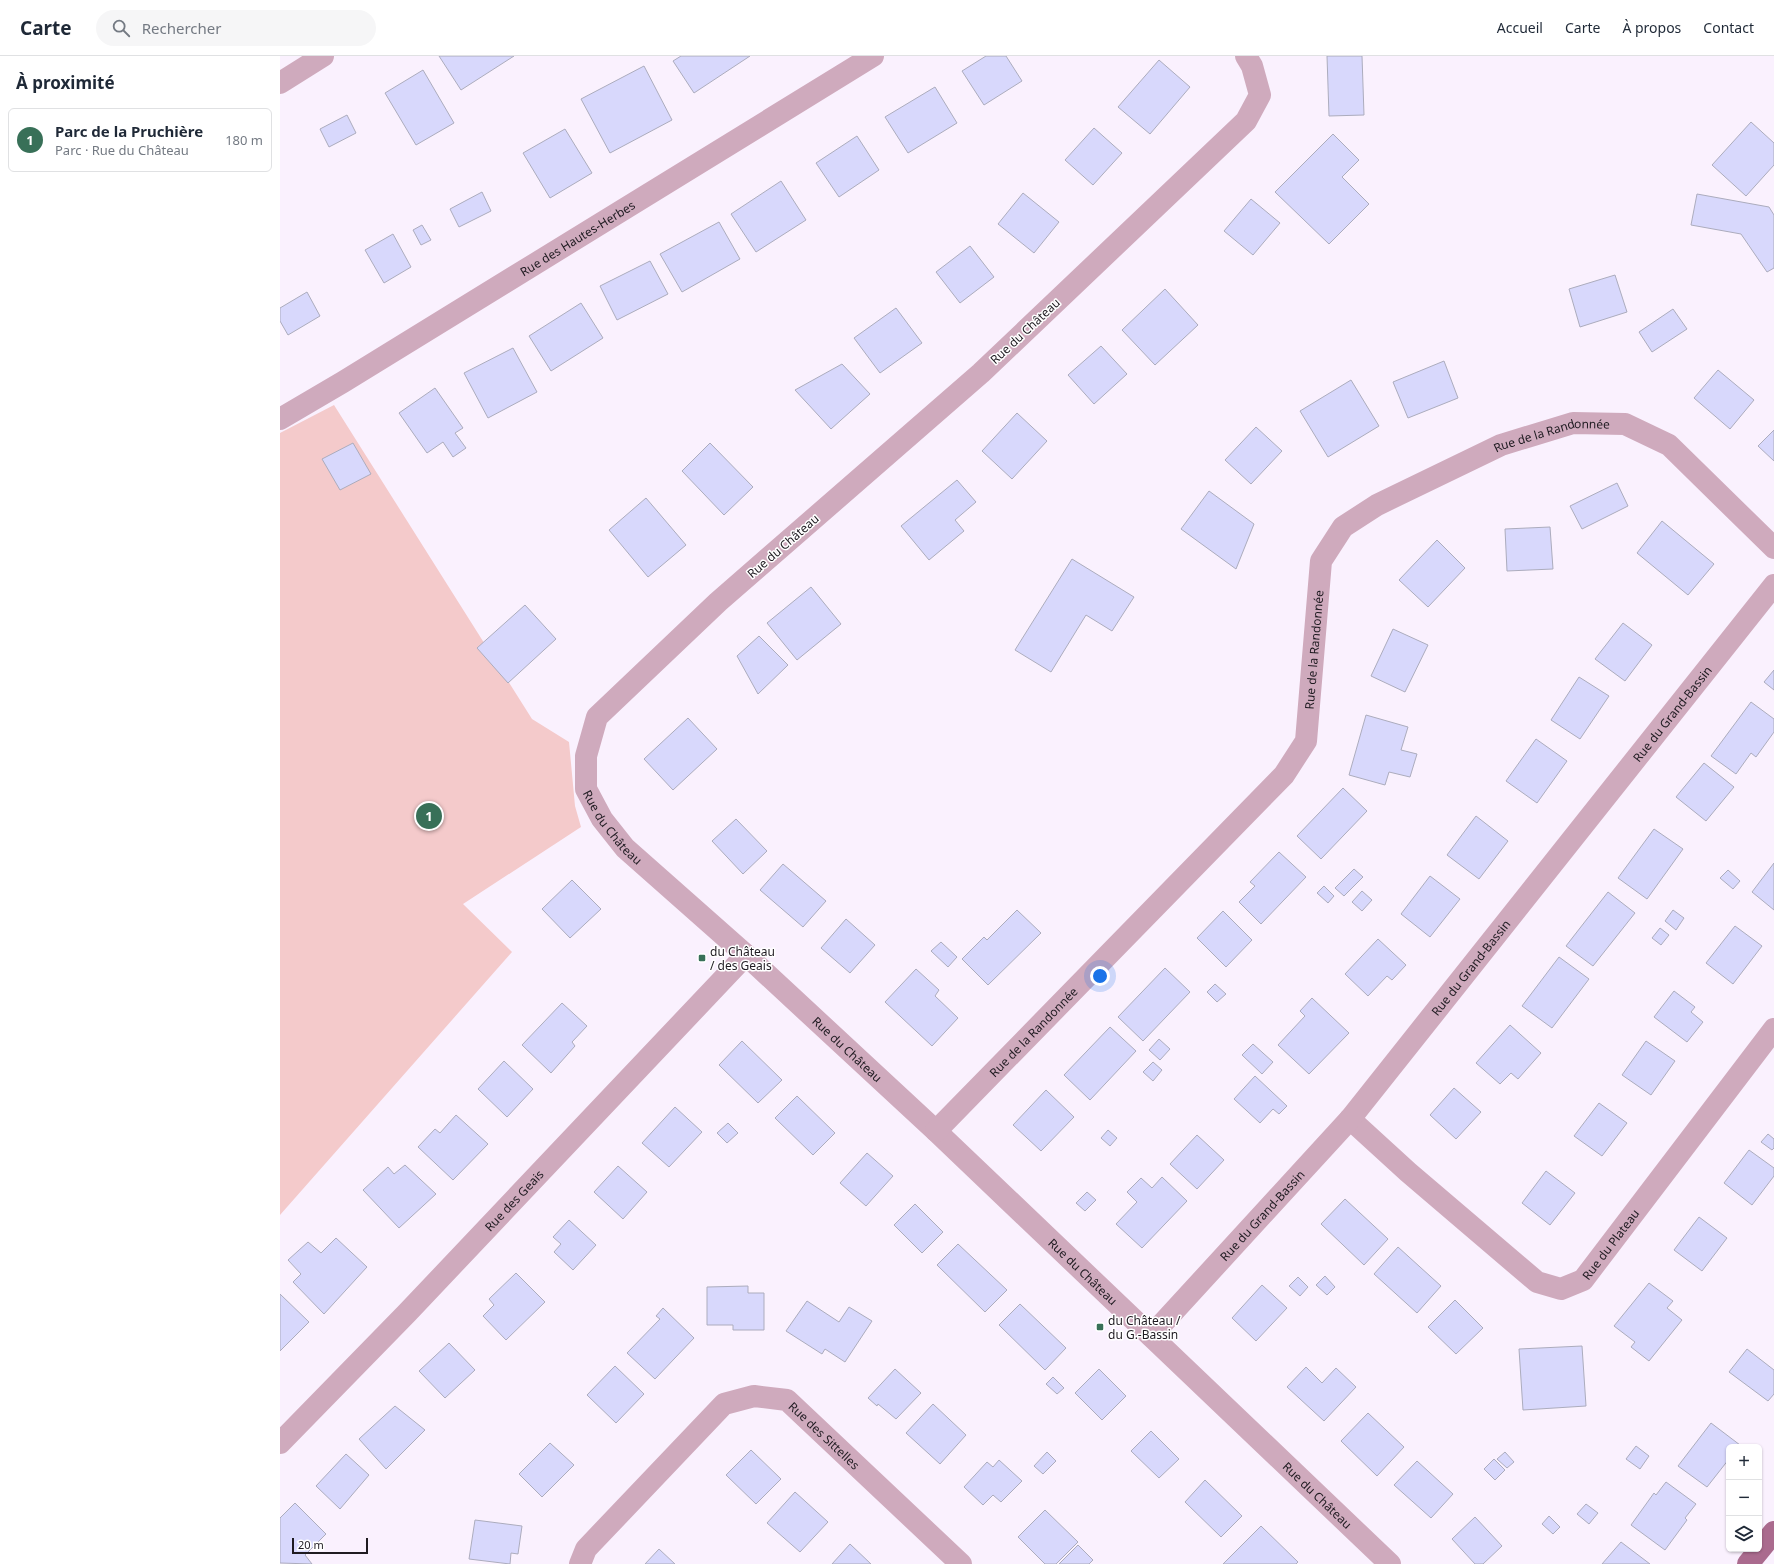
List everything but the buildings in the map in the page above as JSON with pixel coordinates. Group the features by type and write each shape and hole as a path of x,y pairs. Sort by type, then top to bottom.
{"main road":[{"path":"1748,1564 1774,1532"}],"street":[{"path":"280,83 323,56"},
{"name":"Rue des Hautes-Herbes","path":"280,419 343,382 873,56"},
{"name":"Rue du Château","path":"1246,56 1252,66 1260,95 1246,121 980,373 718,602 598,717 586,756 586,789 602,819 625,848 746,955 936,1130 1151,1336 1382,1561"},
{"name":"Rue de la Randonnée","path":"936,1130 1284,774 1306,741 1321,561 1343,527 1377,505 1501,445 1573,423 1625,424 1669,445 1774,548"},
{"name":"Rue du Grand-Bassin","path":"1151,1336 1350,1119 1774,585"},
{"name":"Rue des Geais","path":"280,1443 418,1302 746,955"},
{"name":"Rue du Plateau","path":"1350,1119 1408,1172 1537,1282 1561,1289 1583,1280 1774,1029"},
{"name":"Rue des Sittelles","path":"580,1564 586,1549 724,1404 754,1396 787,1400 961,1564"}],"shaded area":[{"path":"334,405 532,719 569,742 575,806 581,827 463,904 512,952 280,1215 280,433"}],"place":[{"name":"Parc de la Pruchière","path":"429,816"},
{"name":"du Château / des Geais","path":"702,958"},
{"name":"du Château / du G.-Bassin","path":"1100,1327"}]}
